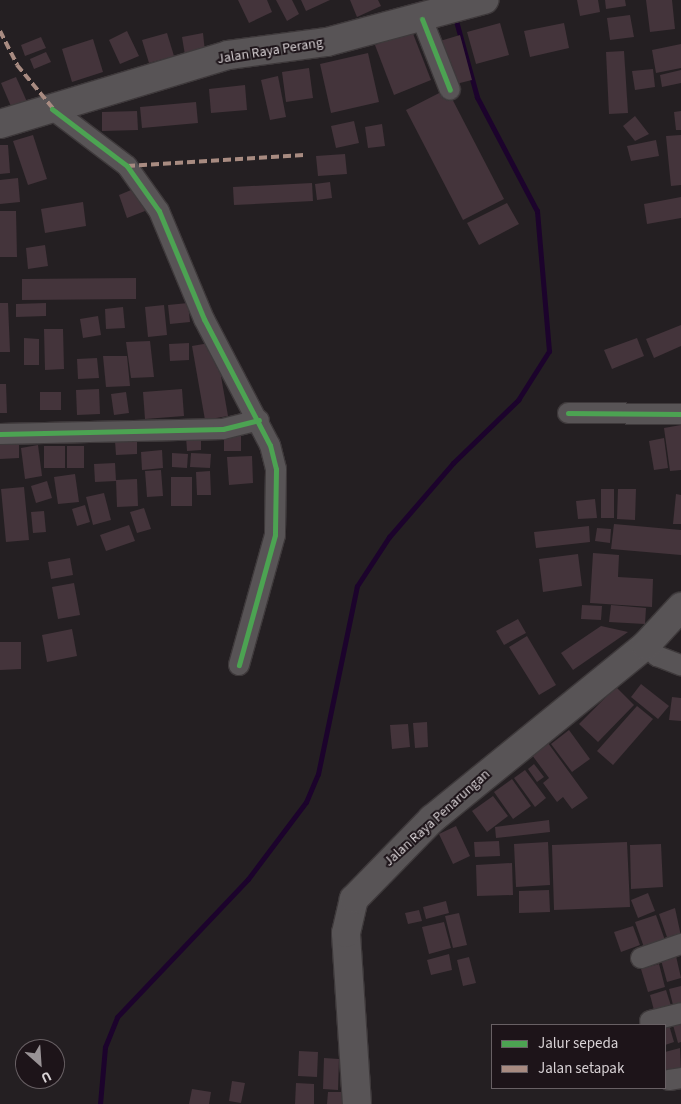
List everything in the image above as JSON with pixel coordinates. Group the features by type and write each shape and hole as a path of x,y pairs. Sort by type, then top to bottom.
{"main road":[{"name":"Jalan Raya Perang","path":"0,124 228,55 327,42 426,18 483,1"},
{"name":"Jalan Raya Penarungan","path":"358,1104 346,933 354,899 432,819 646,645 681,607"}],"street":[{"path":"426,18 450,90"},
{"path":"52,109 127,166 159,211 204,318 259,420 276,469 275,535 239,665"},
{"path":"568,413 681,414"},
{"path":"0,434 223,429 259,420"},
{"path":"646,645 657,656 681,665"},
{"path":"641,958 681,944"},
{"path":"650,1021 681,1013"}],"building":[{"path":"238,0 267,0 272,12 249,23"},
{"path":"276,0 292,0 299,14 287,21"},
{"path":"301,0 330,0 306,11"},
{"path":"350,0 378,0 381,6 357,17"},
{"path":"577,0 598,0 600,12 580,16"},
{"path":"605,0 625,0 626,6 606,9"},
{"path":"646,0 672,0 675,29 650,32"},
{"path":"630,15 634,37 610,40 607,18"},
{"path":"500,23 509,55 476,64 467,32"},
{"path":"564,23 569,48 530,57 524,31"},
{"path":"127,31 139,56 120,64 109,40"},
{"path":"412,31 431,80 394,95 375,45"},
{"path":"167,33 174,56 149,63 142,40"},
{"path":"203,33 205,52 185,55 182,37"},
{"path":"460,35 472,80 452,85 440,41"},
{"path":"41,37 46,48 25,56 21,45"},
{"path":"93,39 103,72 72,82 62,49"},
{"path":"681,44 681,68 656,73 652,50"},
{"path":"624,51 628,113 609,114 606,52"},
{"path":"46,52 51,62 34,69 30,59"},
{"path":"368,53 379,102 331,113 320,64"},
{"path":"309,68 313,98 286,102 282,72"},
{"path":"653,69 655,87 635,90 632,71"},
{"path":"681,70 681,83 662,87 660,75"},
{"path":"278,76 286,117 270,120 261,80"},
{"path":"16,77 28,104 13,111 1,83"},
{"path":"245,85 247,110 211,113 209,89"},
{"path":"447,89 504,199 463,220 406,110"},
{"path":"196,102 198,123 142,128 140,107"},
{"path":"137,111 138,130 102,131 102,112"},
{"path":"681,111 681,130 676,130 674,112"},
{"path":"635,116 649,134 635,141 623,126"},
{"path":"354,121 359,143 336,148 331,126"},
{"path":"382,124 385,146 368,148 365,127"},
{"path":"33,135 47,179 28,185 13,141"},
{"path":"681,135 681,185 671,186 666,136"},
{"path":"656,140 659,156 631,161 627,146"},
{"path":"0,145 8,145 10,173 0,174"},
{"path":"345,154 347,174 318,176 316,156"},
{"path":"18,178 20,202 0,204 0,180"},
{"path":"330,182 332,198 317,200 315,184"},
{"path":"312,183 313,201 234,205 233,187"},
{"path":"136,188 145,211 127,218 119,195"},
{"path":"681,197 681,218 647,224 644,204"},
{"path":"83,202 86,226 45,233 41,209"},
{"path":"507,203 519,224 479,245 467,223"},
{"path":"0,211 16,211 17,257 0,257"},
{"path":"45,245 48,266 28,269 26,248"},
{"path":"136,278 136,299 22,300 22,279"},
{"path":"0,303 8,303 10,352 0,352"},
{"path":"46,303 46,316 16,317 16,304"},
{"path":"188,303 190,322 170,324 168,305"},
{"path":"164,305 167,335 148,337 145,307"},
{"path":"123,307 125,328 106,329 105,309"},
{"path":"98,316 101,335 83,338 80,319"},
{"path":"681,325 681,346 654,358 646,339"},
{"path":"44,329 63,329 64,369 45,370"},
{"path":"24,338 39,339 39,365 24,365"},
{"path":"637,338 644,356 612,369 604,350"},
{"path":"150,341 154,377 131,378 126,342"},
{"path":"215,342 228,416 205,420 192,346"},
{"path":"189,343 189,360 170,361 169,344"},
{"path":"103,356 127,356 130,386 106,387"},
{"path":"97,358 99,378 78,379 77,359"},
{"path":"0,384 6,384 7,413 0,413"},
{"path":"99,389 100,414 77,415 76,390"},
{"path":"182,389 184,416 145,419 143,392"},
{"path":"40,392 61,392 61,410 40,410"},
{"path":"126,392 129,413 114,415 111,394"},
{"path":"681,425 681,470 670,471 664,428"},
{"path":"201,435 201,450 187,451 186,436"},
{"path":"241,435 241,451 224,451 224,436"},
{"path":"664,438 668,468 654,470 649,441"},
{"path":"137,440 137,454 116,455 115,441"},
{"path":"19,443 19,458 0,459 0,444"},
{"path":"38,445 42,476 25,479 21,448"},
{"path":"44,446 65,446 65,468 44,468"},
{"path":"67,446 84,446 84,468 67,468"},
{"path":"162,450 163,468 142,470 141,452"},
{"path":"172,453 188,454 187,468 172,467"},
{"path":"191,453 211,454 210,468 190,467"},
{"path":"252,456 253,483 229,485 227,457"},
{"path":"115,463 116,481 95,482 94,464"},
{"path":"161,470 163,496 147,497 145,471"},
{"path":"210,471 211,495 197,495 196,472"},
{"path":"75,474 79,502 58,504 54,477"},
{"path":"171,477 192,477 192,506 171,506"},
{"path":"137,479 138,506 117,507 116,480"},
{"path":"47,481 52,498 36,503 31,486"},
{"path":"24,487 29,540 6,542 1,489"},
{"path":"601,489 614,489 614,518 601,518"},
{"path":"618,489 636,489 635,520 617,519"},
{"path":"104,493 111,520 93,525 86,497"},
{"path":"676,494 681,495 681,524 673,524"},
{"path":"595,499 597,518 578,519 576,501"},
{"path":"85,505 90,522 77,526 72,509"},
{"path":"144,508 151,529 137,533 130,512"},
{"path":"44,511 46,532 33,533 31,512"},
{"path":"614,524 681,530 681,555 611,549"},
{"path":"129,525 135,541 106,551 100,535"},
{"path":"589,526 590,542 536,548 534,532"},
{"path":"597,528 611,529 610,543 595,541"},
{"path":"593,553 619,555 618,577 653,579 652,607 590,603"},
{"path":"578,554 582,586 543,592 539,559"},
{"path":"70,558 73,575 51,579 48,562"},
{"path":"74,583 80,615 58,619 52,587"},
{"path":"582,605 602,606 601,620 581,619"},
{"path":"611,605 646,608 645,624 609,622"},
{"path":"518,619 526,633 504,645 496,631"},
{"path":"601,626 628,632 573,670 561,653"},
{"path":"72,629 77,656 47,662 42,635"},
{"path":"527,636 556,685 539,695 509,647"},
{"path":"0,642 21,642 21,669 0,670"},
{"path":"641,684 669,706 658,719 631,697"},
{"path":"616,687 634,705 598,742 579,724"},
{"path":"672,697 681,698 681,721 669,720"},
{"path":"637,706 653,719 613,765 597,751"},
{"path":"427,722 428,747 415,748 413,723"},
{"path":"408,724 410,747 392,749 390,725"},
{"path":"569,730 590,759 572,772 551,744"},
{"path":"548,743 588,798 572,809 563,797 557,802 543,783 549,778 532,755"},
{"path":"534,764 544,777 537,782 528,769"},
{"path":"525,770 546,798 535,807 514,778"},
{"path":"512,779 531,806 513,819 494,792"},
{"path":"493,796 508,816 487,832 472,811"},
{"path":"549,820 550,832 496,838 495,827"},
{"path":"456,826 470,856 453,864 439,834"},
{"path":"499,841 500,856 475,857 474,842"},
{"path":"548,842 550,885 516,887 514,844"},
{"path":"627,842 630,907 554,910 552,845"},
{"path":"661,844 663,887 631,889 630,845"},
{"path":"512,863 513,895 477,896 476,865"},
{"path":"549,890 550,912 519,913 519,891"},
{"path":"648,893 655,911 638,918 631,900"},
{"path":"446,901 449,913 426,919 423,907"},
{"path":"675,908 681,936 668,940 659,914"},
{"path":"419,910 422,921 408,924 405,913"},
{"path":"459,913 467,945 453,948 445,916"},
{"path":"656,915 666,943 645,950 635,922"},
{"path":"444,922 451,948 429,954 422,927"},
{"path":"633,926 640,945 621,952 614,932"},
{"path":"449,954 452,970 431,975 427,960"},
{"path":"676,956 681,978 667,982 661,960"},
{"path":"469,957 476,983 463,986 457,960"},
{"path":"659,964 665,987 648,992 641,969"},
{"path":"681,986 681,1007 674,1009 669,989"},
{"path":"666,990 672,1009 655,1014 650,995"},
{"path":"681,1023 681,1042 678,1043 673,1025"},
{"path":"669,1025 674,1042 666,1045 666,1026"},
{"path":"680,1048 681,1071 666,1075 666,1052"},
{"path":"299,1051 318,1052 317,1077 298,1076"},
{"path":"324,1058 339,1059 338,1090 323,1089"},
{"path":"232,1081 245,1083 241,1103 229,1101"},
{"path":"296,1083 314,1084 314,1104 295,1104"},
{"path":"192,1089 211,1092 209,1104 189,1104"},
{"path":"328,1092 344,1092 343,1104 327,1104"}],"waterway":[{"path":"100,1104 105,1047 117,1017 248,879 306,802 318,774 357,586 389,537 453,463 518,400 549,351 537,211 477,97 455,17"}],"marked path":[{"path":"0,31 17,65 56,112"},
{"path":"127,166 304,155"}],"cycle path":[{"path":"422,19 450,90"},
{"path":"52,109 127,166 159,211 204,319 270,445 276,469 275,535 239,665"},
{"path":"568,413 681,414"},
{"path":"0,434 223,429 259,420"}]}
